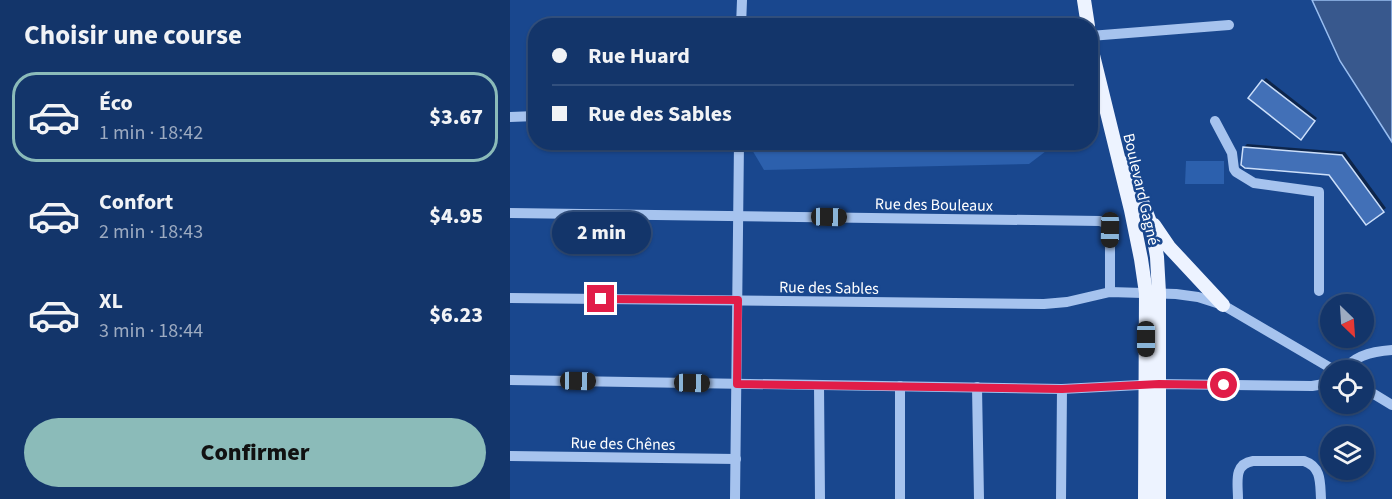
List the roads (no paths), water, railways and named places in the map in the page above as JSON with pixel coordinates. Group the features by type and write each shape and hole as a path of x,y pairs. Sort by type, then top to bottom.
{"main road":[{"path":"1084,0 1087,18"},
{"path":"1098,74 1111,125"},
{"name":"Boulevard Gagné","path":"1111,125 1152,227 1157,257 1152,293 1152,385 1158,499"},
{"name":"Boulevard Gagné","path":"1111,125 1141,259 1152,293"},
{"path":"1147,213 1169,247 1223,305"},
{"name":"Boulevard Gagné","path":"1145,499 1152,385"}],"street":[{"path":"741,18 742,0"},
{"path":"1098,35 1229,26"},
{"path":"510,117 528,116"},
{"path":"1215,121 1232,153 1236,172 1254,183 1319,192 1319,291"},
{"path":"735,499 740,150"},
{"name":"Rue des Bouleaux","path":"510,213 1105,222 1109,225 1110,230 1110,292"},
{"name":"Rue des Sables","path":"510,298 1044,304 1067,302 1110,292 1176,294 1198,297 1223,305 1320,362"},
{"path":"1356,360 1368,353 1392,350"},
{"path":"510,380 1062,389 1152,385 1320,385"},
{"path":"819,385 820,499"},
{"path":"900,386 900,499"},
{"path":"977,387 979,499"},
{"path":"1061,499 1062,389"},
{"path":"1374,394 1392,405"},
{"name":"Rue des Chênes","path":"510,456 736,459"},
{"path":"1238,499 1238,472 1240,466 1246,462 1304,461 1316,467 1319,473 1320,499"}]}
